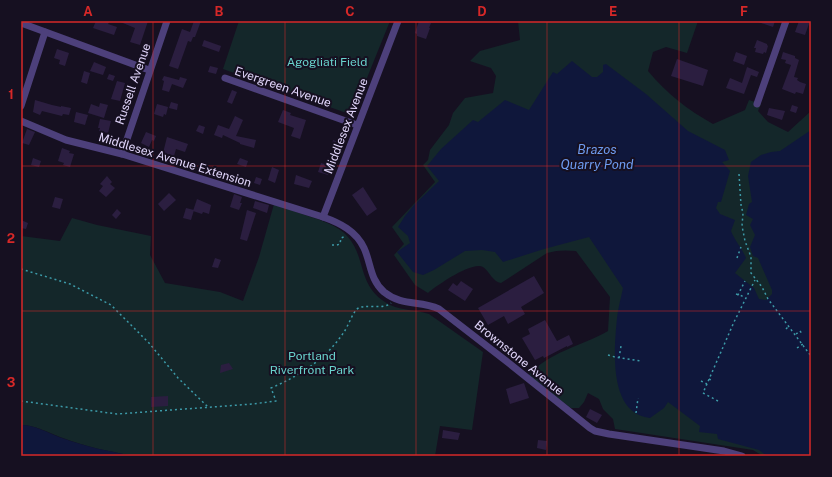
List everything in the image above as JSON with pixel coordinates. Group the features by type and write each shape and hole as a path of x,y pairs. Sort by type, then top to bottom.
{"street":[{"name":"Russell Avenue","path":"122,154 149,70 167,21"},
{"name":"Middlesex Avenue","path":"323,217 398,21"},
{"path":"757,104 786,21"},
{"path":"21,23 149,70"},
{"path":"21,106 45,32"},
{"name":"Evergreen Avenue","path":"225,78 357,125"},
{"name":"Middlesex Avenue Extension","path":"21,121 66,140 122,154 323,217"},
{"name":"Brownstone Avenue","path":"323,217 340,224 358,239 364,248 374,279 383,291 401,301 429,305 439,309 590,428 602,433 724,451 742,456"}],"path":[{"path":"739,174 743,213 742,226 751,257 751,273 762,287 768,299 796,334 811,356"},
{"path":"332,245 340,244 341,238 346,236"},
{"path":"737,258 741,247"},
{"path":"21,269 70,284 112,305 149,343 178,378 208,407"},
{"path":"718,401 703,393 755,280"},
{"path":"736,294 742,296 738,294 746,281"},
{"path":"21,401 117,414 276,401 272,388 294,378 314,365 332,348 344,332 356,310 365,307 385,307 391,303"},
{"path":"786,329 789,326"},
{"path":"796,334 800,331 803,335"},
{"path":"725,343 729,344"},
{"path":"797,348 803,344"},
{"path":"619,358 621,346"},
{"path":"608,355 641,361"},
{"path":"709,379 713,381"},
{"path":"701,381 707,384"},
{"path":"636,413 638,398"}],"green space":[{"name":"Agogliati Field","path":"239,21 390,21 352,115 223,69"},
{"name":"Brazos Quarry Pond","path":"518,21 698,21 687,53 666,47 653,52 648,71 662,87 678,100 713,124 745,110 749,100 761,104 758,111 768,122 788,132 811,111 811,456 763,456 753,450 615,429 613,419 603,409 599,399 588,393 584,402 579,408 571,408 528,376 545,361 555,355 608,331 610,297 576,251 562,250 547,253 501,283 493,279 483,267 478,266 454,275 428,293 415,285 394,255 404,244 392,227 435,182 423,165 428,160 430,150 449,125 453,113 465,98 493,93 496,76 491,68 470,61 480,51 520,40"},
{"name":"Portland Riverfront Park","path":"274,204 323,221 339,229 354,245 366,280 376,295 395,307 429,314 483,352 472,430 440,426 435,456 135,456 87,446 36,427 21,425 21,236 60,241 72,218 97,225 151,236 150,255 165,283 220,292 243,301 259,257"}],"water":[{"name":"Brazos Quarry Pond","path":"572,61 592,77 597,77 603,72 603,65 606,64 646,94 688,131 725,150 729,160 722,162 730,171 721,202 718,202 716,208 720,214 735,220 731,231 746,258 735,273 754,288 759,299 766,300 772,294 772,290 758,258 753,256 750,247 755,235 750,225 753,219 746,215 749,204 752,202 748,176 751,162 761,155 780,151 811,130 811,447 809,456 792,456 790,454 787,456 767,456 759,450 718,439 717,434 699,432 700,426 668,402 664,408 650,418 636,414 627,405 620,393 615,362 617,318 623,288 589,237 503,262 495,252 482,250 465,251 423,275 413,272 397,252 410,243 408,236 398,227 414,205 439,181 427,166 441,149 473,120 478,122 505,100 529,110 553,72 557,74"},
{"path":"21,425 36,427 59,437 87,446 135,456 21,456"}],"building":[{"path":"96,21 110,21 108,24 117,27 114,35 93,28"},
{"path":"118,21 148,21 140,45 130,42 135,28"},
{"path":"194,21 201,21 195,37 193,37 191,42 188,41 178,69 169,66 182,29 190,32"},
{"path":"419,21 431,23 426,39 417,36 415,33"},
{"path":"758,21 775,21 773,27"},
{"path":"799,21 810,21 805,35 795,32"},
{"path":"204,40 221,46 219,52 202,46"},
{"path":"757,40 767,44 768,46 766,53 764,52 763,54 755,52 756,48 754,48"},
{"path":"57,49 69,53 65,66 59,64 60,60 54,58"},
{"path":"736,52 747,56 744,65 733,61"},
{"path":"783,52 795,56 795,58 799,60 794,77 798,78 797,80 800,82 806,84 803,94 796,92 795,94 782,89 791,65 785,63 786,60 781,59"},
{"path":"677,59 708,70 703,86 671,76"},
{"path":"94,62 106,67 103,75 90,71"},
{"path":"210,66 218,68 216,74 208,72"},
{"path":"747,67 759,72 757,77 751,75 744,94 726,88 730,78 742,83"},
{"path":"84,71 90,73 87,84 81,82"},
{"path":"109,74 115,76 113,81 107,79"},
{"path":"164,76 179,80 180,77 187,79 183,88 172,84 169,92 162,90 164,81 162,80"},
{"path":"117,81 125,83 120,101 111,99"},
{"path":"232,90 237,92 232,104 227,102"},
{"path":"35,100 71,108 69,115 63,114 62,116 42,111 40,115 33,112"},
{"path":"171,102 178,104 177,110 169,108"},
{"path":"100,103 108,105 104,118 88,113 91,104 99,107"},
{"path":"157,104 168,107 166,115 164,114 163,117 154,114"},
{"path":"792,105 798,107 796,113 790,111"},
{"path":"769,108 785,111 782,120 767,115"},
{"path":"283,110 291,113 290,115 306,120 300,139 291,136 294,128 278,122"},
{"path":"76,112 88,115 85,125 74,122"},
{"path":"235,116 243,120 236,136 256,140 254,148 240,144 223,135 222,138 214,135 218,125 229,129"},
{"path":"100,119 111,121 108,133 99,131 100,128 98,128"},
{"path":"199,125 205,127 203,134 196,131"},
{"path":"27,129 35,132 29,145 22,143"},
{"path":"146,132 156,136 154,141 152,140 149,147 141,143"},
{"path":"167,137 188,144 185,152 176,149 174,156 163,153"},
{"path":"333,140 341,143 338,150 331,148"},
{"path":"62,148 70,151 69,153 74,154 70,167 63,165 64,163 58,161"},
{"path":"33,158 41,161 39,167 31,165"},
{"path":"240,158 248,161 246,167 237,164"},
{"path":"321,163 331,166 328,175 318,172"},
{"path":"272,167 279,170 275,183 268,180"},
{"path":"296,175 312,181 309,188 294,184"},
{"path":"107,176 112,182 110,184 115,188 106,197 99,191 103,186 100,184"},
{"path":"256,177 262,179 260,185 254,183"},
{"path":"363,187 377,209 367,216 352,195"},
{"path":"169,193 176,200 164,211 158,204"},
{"path":"234,194 242,197 240,203 242,203 239,210 230,207"},
{"path":"55,197 63,199 60,209 52,207"},
{"path":"197,199 211,205 209,214 203,212 202,214 193,211"},
{"path":"255,201 269,205 267,213 253,208"},
{"path":"186,208 194,210 191,220 183,218"},
{"path":"117,209 121,213 116,219 112,215"},
{"path":"247,210 256,213 247,241 240,239"},
{"path":"21,220 28,223 26,229 21,228"},
{"path":"215,258 221,260 218,268 212,267"},
{"path":"534,276 544,293 521,307 525,314 508,324 504,316 488,325 478,308"},
{"path":"461,281 473,289 465,301 448,290 453,283 457,286"},
{"path":"545,320 557,341 569,335 573,344 544,358 543,356 535,360 522,338 530,334 528,329"},
{"path":"229,363 233,369 220,373 221,365"},
{"path":"524,383 529,398 510,404 506,389"},
{"path":"168,396 168,406 151,407 151,397"},
{"path":"590,409 602,415 597,423 586,417"},
{"path":"443,430 460,433 458,440 442,438"},
{"path":"538,440 547,441 546,450 537,448"}]}
